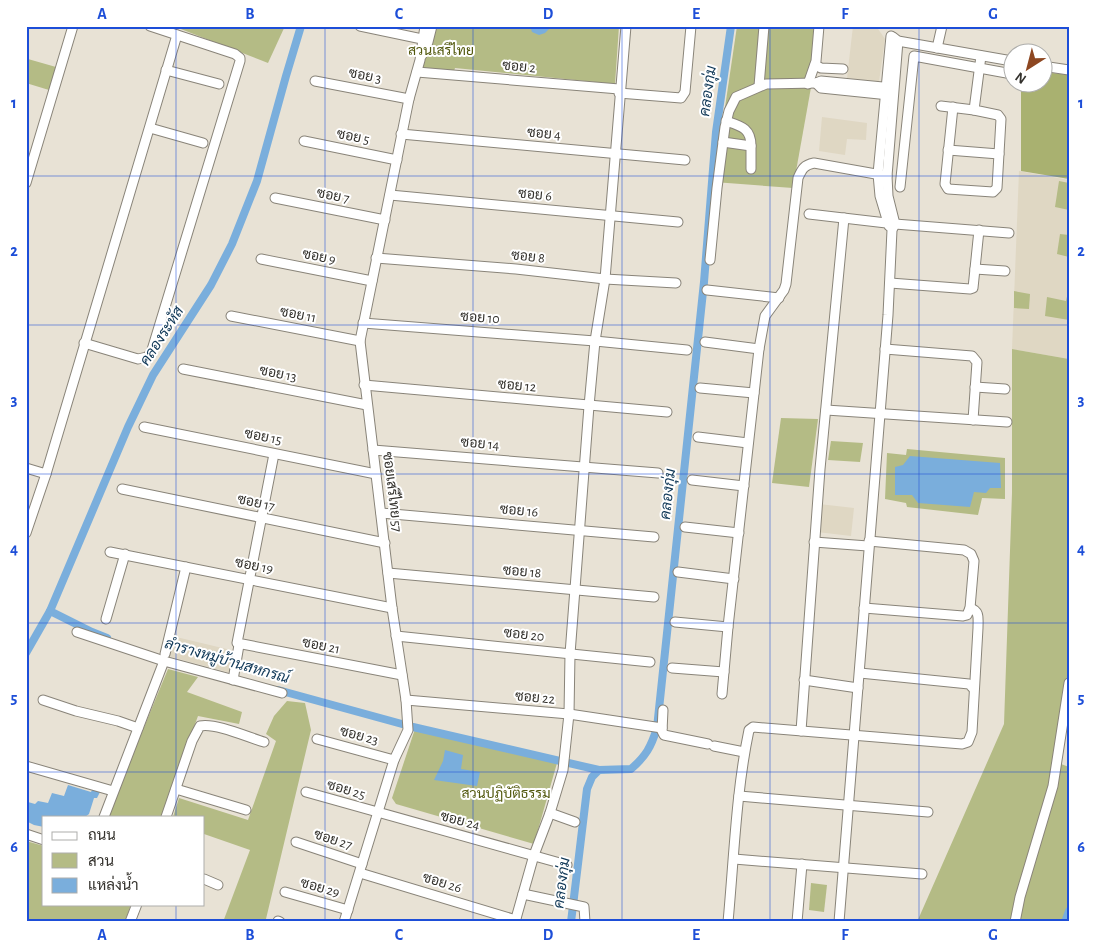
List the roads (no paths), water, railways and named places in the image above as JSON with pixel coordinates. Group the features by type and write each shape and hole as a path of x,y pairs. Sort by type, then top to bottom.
{"street":[{"path":"26,183 73,26"},
{"path":"84,343 142,359 151,353 163,319 240,62 240,58 235,54 150,26"},
{"path":"360,26 422,39"},
{"name":"ซอยเสรีไทย 57","path":"344,922 394,760 408,730 406,700 392,608 360,341 409,99 420,60 424,26"},
{"name":"ซอยเสรีไทย 57","path":"420,60 432,26"},
{"path":"515,921 534,855 550,813 563,770 569,714 570,654 588,406 604,279 626,26"},
{"name":"ซอย 2","path":"417,72 681,98 685,92 691,26"},
{"path":"759,86 764,26"},
{"path":"812,83 819,26"},
{"path":"937,48 942,26"},
{"path":"26,533 46,474 176,35"},
{"path":"839,922 890,282 892,226 883,175 894,38 1002,59"},
{"path":"900,187 913,57 915,55 1002,72"},
{"path":"974,110 981,68 981,56"},
{"path":"815,65 821,68 843,69"},
{"path":"1052,67 1069,70"},
{"path":"166,70 219,84"},
{"name":"ซอย 3","path":"315,81 409,99"},
{"path":"710,260 716,188 726,121 736,97 766,84 812,83 821,81 850,87 909,94"},
{"path":"941,106 953,107 974,110 1001,117 996,191 990,193 948,189 946,187 953,107"},
{"path":"726,121 738,125 749,132 751,169"},
{"path":"150,128 203,143"},
{"name":"ซอย 4","path":"402,134 685,160"},
{"name":"ซอย 5","path":"304,141 396,160"},
{"path":"723,142 751,146"},
{"path":"948,150 999,154"},
{"path":"722,694 759,349 765,316 779,298 786,284 798,178 801,170 807,164 814,163 883,175"},
{"name":"ซอย 6","path":"390,195 678,222"},
{"name":"ซอย 7","path":"275,198 385,220"},
{"path":"809,214 892,226 1009,233"},
{"path":"801,731 820,469 844,218"},
{"path":"890,282 970,290 973,288 979,230"},
{"name":"ซอย 8","path":"376,258 516,269 604,279 676,283"},
{"name":"ซอย 9","path":"261,259 372,281"},
{"path":"975,269 1005,271"},
{"path":"707,290 779,298"},
{"name":"ซอย 11","path":"231,316 360,341"},
{"name":"ซอย 10","path":"363,323 687,350"},
{"path":"705,342 759,349"},
{"path":"885,349 972,356 977,362 973,420"},
{"name":"ซอย 13","path":"184,369 367,405"},
{"name":"ซอย 12","path":"364,385 667,412"},
{"path":"975,387 1005,389"},
{"path":"700,388 754,393"},
{"path":"826,410 1008,422"},
{"name":"ซอย 15","path":"144,427 376,474"},
{"path":"698,437 748,443"},
{"name":"ซอย 14","path":"373,450 658,473"},
{"path":"233,676 274,454"},
{"path":"26,468 46,474"},
{"path":"692,480 744,486"},
{"name":"ซอย 17","path":"122,489 385,543"},
{"name":"ซอย 16","path":"382,513 654,537"},
{"path":"685,527 739,533"},
{"path":"814,542 869,543 964,550 971,554 974,561 970,608 969,612 964,616 864,608"},
{"name":"ซอย 19","path":"110,552 250,578 392,608"},
{"path":"106,619 125,554"},
{"path":"104,816 165,658 186,567"},
{"path":"678,572 734,579"},
{"name":"ซอย 18","path":"388,573 654,597"},
{"path":"728,922 739,796 744,752 749,730 753,727 962,744 968,742 972,732 978,613 975,609 970,608"},
{"path":"675,622 728,628"},
{"path":"77,632 233,676 282,693"},
{"name":"ซอย 20","path":"396,636 650,662"},
{"name":"ซอย 21","path":"238,644 402,675"},
{"path":"672,668 724,672"},
{"path":"860,673 968,684 973,688"},
{"path":"804,680 858,688"},
{"path":"1007,922 1015,919 1053,786 1069,683"},
{"path":"43,700 76,712 118,721 138,728"},
{"name":"ซอย 22","path":"406,700 569,714 659,727 664,735 744,752"},
{"path":"659,727 663,710"},
{"path":"166,816 192,741 200,726 205,725 264,742"},
{"name":"ซอย 23","path":"316,740 394,760"},
{"path":"26,766 113,791"},
{"path":"176,789 246,810"},
{"name":"ซอย 25","path":"306,792 379,813"},
{"path":"739,796 928,812"},
{"name":"ซอย 24","path":"379,813 534,855 567,866"},
{"path":"550,813 575,822"},
{"path":"26,834 42,839"},
{"name":"ซอย 27","path":"296,842 361,869"},
{"path":"734,859 922,874"},
{"path":"797,922 802,864"},
{"name":"ซอย 26","path":"361,869 515,921"},
{"path":"205,879 218,885"},
{"name":"ซอย 29","path":"285,892 348,910"},
{"path":"523,894 586,908 584,922"},
{"path":"130,922 136,906"}],"water":[{"path":"530,26 552,26 545,33 539,35 532,32"},
{"path":"910,456 1000,463 1001,488 990,488 986,493 974,492 970,507 918,503 912,495 895,495 895,467 903,465"},
{"path":"445,750 463,755 461,769 480,772 477,786 434,780 443,761"},
{"path":"68,785 91,792 93,788 101,790 97,798 94,798 89,814 86,816 42,816 42,827 26,821 28,802 35,804 38,801 48,803 52,793 64,796"}],"waterway":[{"name":"คลองระหัส","path":"26,653 50,611 128,427 153,375 211,285 232,244 257,181 301,26"},
{"name":"คลองกุ่ม","path":"571,922 587,789 592,777 599,770 631,769 647,751 653,741 657,728 704,282 716,132 731,26"},
{"name":"ลำรางหมู่บ้านสหกรณ์","path":"50,611 107,638"},
{"name":"ลำรางหมู่บ้านสหกรณ์","path":"278,690 402,724"},
{"name":"ลำรางหมู่บ้านสหกรณ์","path":"413,727 599,770"},
{"path":"1065,922 1069,911"}],"park label":[{"name":"สวนเสรีไทย","path":"441,51"},
{"name":"สวนปฏิบัติธรรม","path":"506,794"}]}
